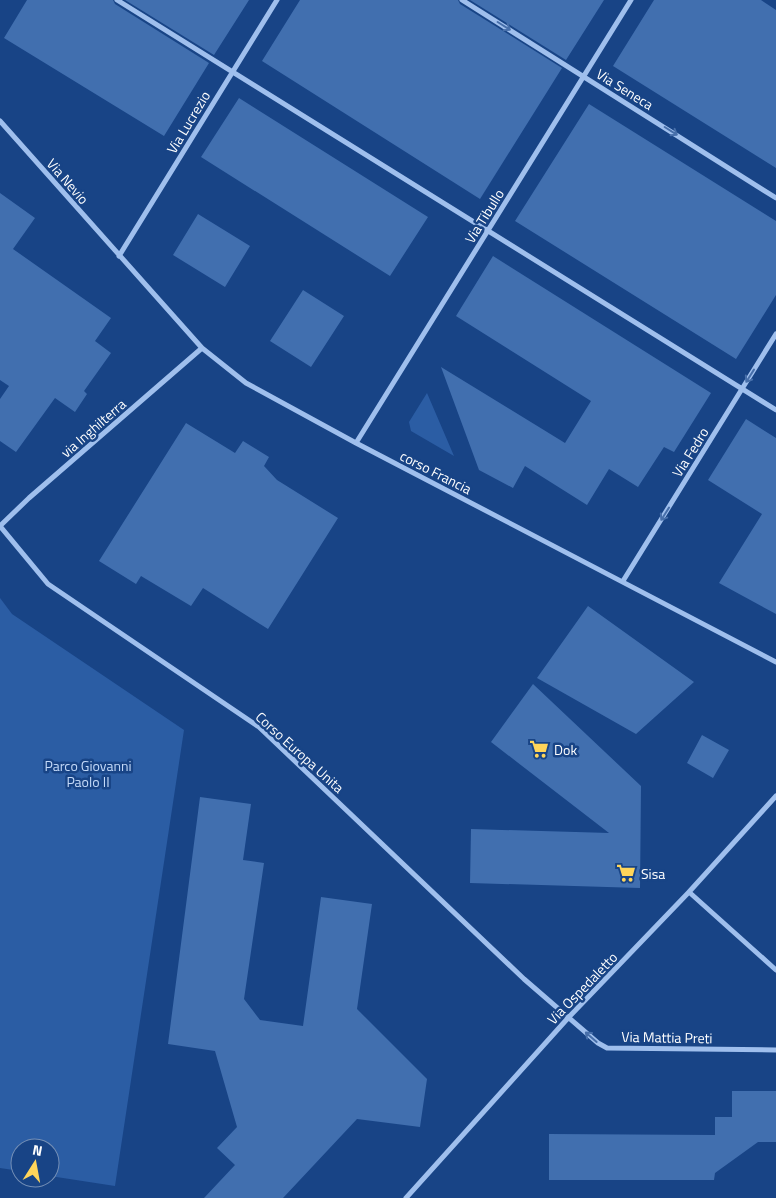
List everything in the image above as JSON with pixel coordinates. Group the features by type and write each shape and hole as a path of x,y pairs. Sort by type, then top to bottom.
{"street":[{"path":"117,0 776,410"},
{"name":"Via Lucrezio","path":"119,256 277,0"},
{"name":"Via Seneca","path":"462,0 776,198"},
{"name":"Via Tibullo","path":"356,443 631,0"},
{"name":"Via Nevio","path":"0,121 119,256"},
{"name":"corso Francia","path":"119,256 202,348 246,383 356,443 776,662"},
{"name":"Via Fedro","path":"623,581 776,334"},
{"name":"via Inghilterra","path":"0,526 28,498 202,348"},
{"name":"Corso Europa Unita","path":"0,526 48,584 259,726 568,1018"},
{"name":"Via Ospedaletto","path":"406,1198 568,1018 689,892 776,796"},
{"path":"689,892 776,970"},
{"name":"Via Mattia Preti","path":"568,1018 598,1043 607,1048 776,1050"}],"green space":[{"path":"427,393 454,456 411,431 409,422"},
{"name":"Parco Giovanni Paolo II","path":"0,598 12,614 184,730 115,1186 60,1178 60,1138 10,1138 10,1170 0,1168"}],"building":[{"path":"27,0 113,0 115,4 209,63 164,136 4,38"},
{"path":"125,0 249,0 214,55"},
{"path":"300,0 458,0 460,4 562,68 480,199 262,61"},
{"path":"470,0 604,0 566,60"},
{"path":"654,0 761,0 776,10 776,168 613,66"},
{"path":"239,98 428,217 390,276 201,157"},
{"path":"589,104 776,221 776,295 736,359 515,221"},
{"path":"0,193 35,218 13,249 111,318 95,341 111,353 84,391 87,394 75,412 55,398 16,452 0,441 0,399 9,386 0,380"},
{"path":"198,214 250,246 225,287 173,255"},
{"path":"493,256 711,393 674,452 664,447 638,487 609,469 587,505 525,466 513,488 479,470 441,367 565,443 591,401 456,316"},
{"path":"303,290 344,316 311,367 270,341"},
{"path":"746,419 776,438 776,614 719,583 762,514 708,480"},
{"path":"186,423 235,453 243,441 269,457 264,466 277,480 338,518 268,629 203,588 191,606 141,576 136,584 99,561"},
{"path":"588,606 694,682 636,734 537,678"},
{"path":"533,684 641,786 640,888 470,883 471,829 609,833 491,742"},
{"path":"702,735 729,750 713,778 687,763"},
{"path":"200,797 251,804 243,860 264,863 244,999 260,1020 303,1026 321,897 372,904 357,1009 427,1079 420,1127 357,1119 283,1198 204,1198 235,1165 217,1148 237,1127 215,1051 168,1044"},
{"path":"732,1091 776,1091 776,1142 758,1142 715,1173 714,1180 549,1180 549,1134 715,1135 715,1117 732,1117"}],"place":[{"name":"Dok","path":"539,749"},
{"name":"Sisa","path":"626,873"}]}
